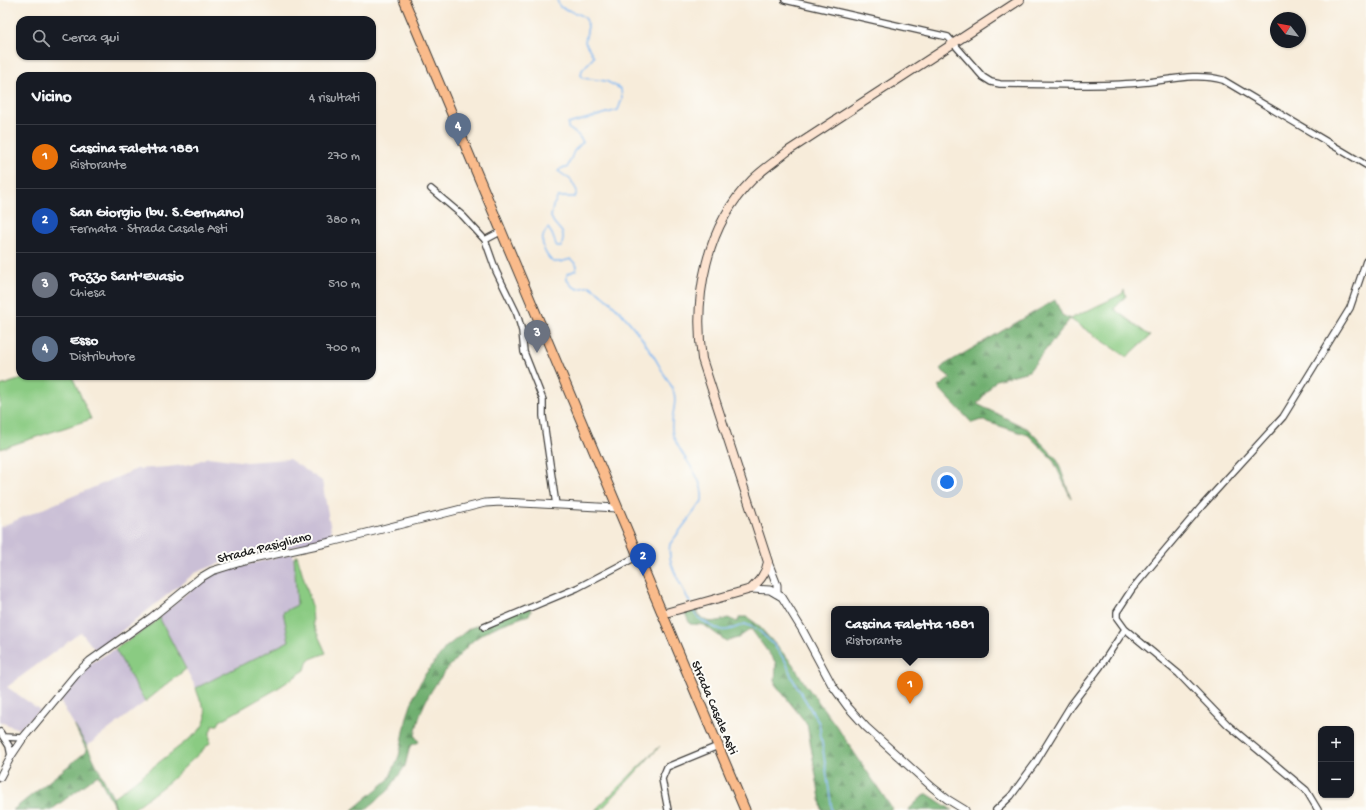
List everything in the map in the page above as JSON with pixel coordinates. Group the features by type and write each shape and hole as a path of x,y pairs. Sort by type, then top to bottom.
{"main road":[{"name":"Strada Casale Asti","path":"404,0 745,810"},
{"path":"662,614 686,606 751,589 766,571 768,562 702,359 700,342 700,299 704,274 711,247 736,200 753,180 788,151 1020,0"}],"street":[{"path":"785,0 948,37 955,43 983,77 991,82 1000,84 1139,83 1181,76 1212,77 1223,80 1366,165"},
{"path":"431,189 464,216 485,240 517,314 522,331 524,352 543,400 543,416 556,505"},
{"path":"485,240 502,231"},
{"path":"1318,810 1306,790 1228,725 1178,674 1125,629 1117,618 1117,612 1132,589 1202,506 1283,417 1350,308 1366,261"},
{"name":"Strada Pasigliano","path":"0,777 10,756 23,738 66,685 90,661 152,617 187,587 212,571 244,561 331,542 474,506 501,502 617,508"},
{"path":"484,627 577,588 638,556"},
{"path":"768,562 777,585 777,594"},
{"path":"751,589 766,589 777,594 786,601 832,685 848,707 866,728 927,783 947,799 965,810"},
{"path":"996,810 1023,781 1071,705 1100,667 1125,629"},
{"path":"0,732 5,737 9,746 10,756"},
{"path":"5,737 23,738"},
{"path":"668,810 662,779 667,767 718,746"}],"shaded area":[{"path":"208,457 247,462 289,459 322,481 332,536 294,547 233,558 195,573 96,651 81,632 7,687 40,710 19,729 0,722 0,527 137,469 192,464"},
{"path":"293,553 297,605 283,612 289,641 196,688 159,617 201,581 219,572"},
{"path":"115,649 145,702 87,746 58,698 80,673 93,662"}],"green space":[{"path":"1124,290 1126,296 1114,309 1150,336 1127,357 1070,319 1122,294"},
{"path":"1055,300 1062,315 1070,319 1029,371 996,380 977,404 1028,429 1057,459 1071,498 1053,460 1028,435 981,420 972,423 938,387 951,378 940,369 944,365"},
{"path":"19,380 74,380 91,419 0,449 0,386"},
{"path":"297,555 312,606 313,624 326,653 308,660 305,670 275,690 220,721 218,725 213,725 210,732 210,743 170,781 132,810 116,810 113,798 198,732 203,725 206,715 196,688 289,641 283,612 297,605 294,558"},
{"path":"530,605 531,612 529,615 503,624 484,633 472,641 461,653 435,685 425,703 415,736 419,742 410,746 405,766 388,791 365,810 352,810 389,779 399,756 407,717 414,696 423,677 446,647 470,628 510,611"},
{"path":"696,609 702,618 713,622 728,618 737,622 740,617 747,617 757,624 792,663 893,810 822,810 807,724 775,684 776,663 751,629 738,638 726,641 704,625 690,624 684,611"},
{"path":"159,617 186,669 145,702 115,649 154,623"},
{"path":"74,725 87,746 113,798 116,810 98,775 51,810 13,810 87,751"},
{"path":"660,746 601,810 595,810"},
{"path":"926,793 952,810 908,810"}],"waterway":[{"path":"557,0 560,7 581,15 586,19 588,26 585,42 594,57 582,70 581,75 583,78 606,81 621,89 622,99 618,110 568,124 568,128 578,135 583,142 574,151 567,168 562,168 558,171 571,180 577,191 575,197 558,197 553,206 551,217 562,233 563,241 561,247 557,247 548,228 543,237 543,246 544,250 553,262 571,259 577,266 576,270 567,274 567,280 572,286 578,289 590,286 602,294 623,314 649,349 675,395 672,424 673,435 676,443 696,475 702,492 702,501 670,544 669,552 672,567 690,603"},
{"path":"692,608 699,618 717,629 729,630 745,624 757,629 773,644 786,662 792,678 819,723 832,810"}],"place":[{"name":"Esso","path":"458,146"},
{"name":"Pozzo Sant'Evasio","path":"537,353"},
{"name":"San Giorgio (bv. S.Germano)","path":"643,576"},
{"name":"Cascina Faletta 1881","path":"910,704"}]}
